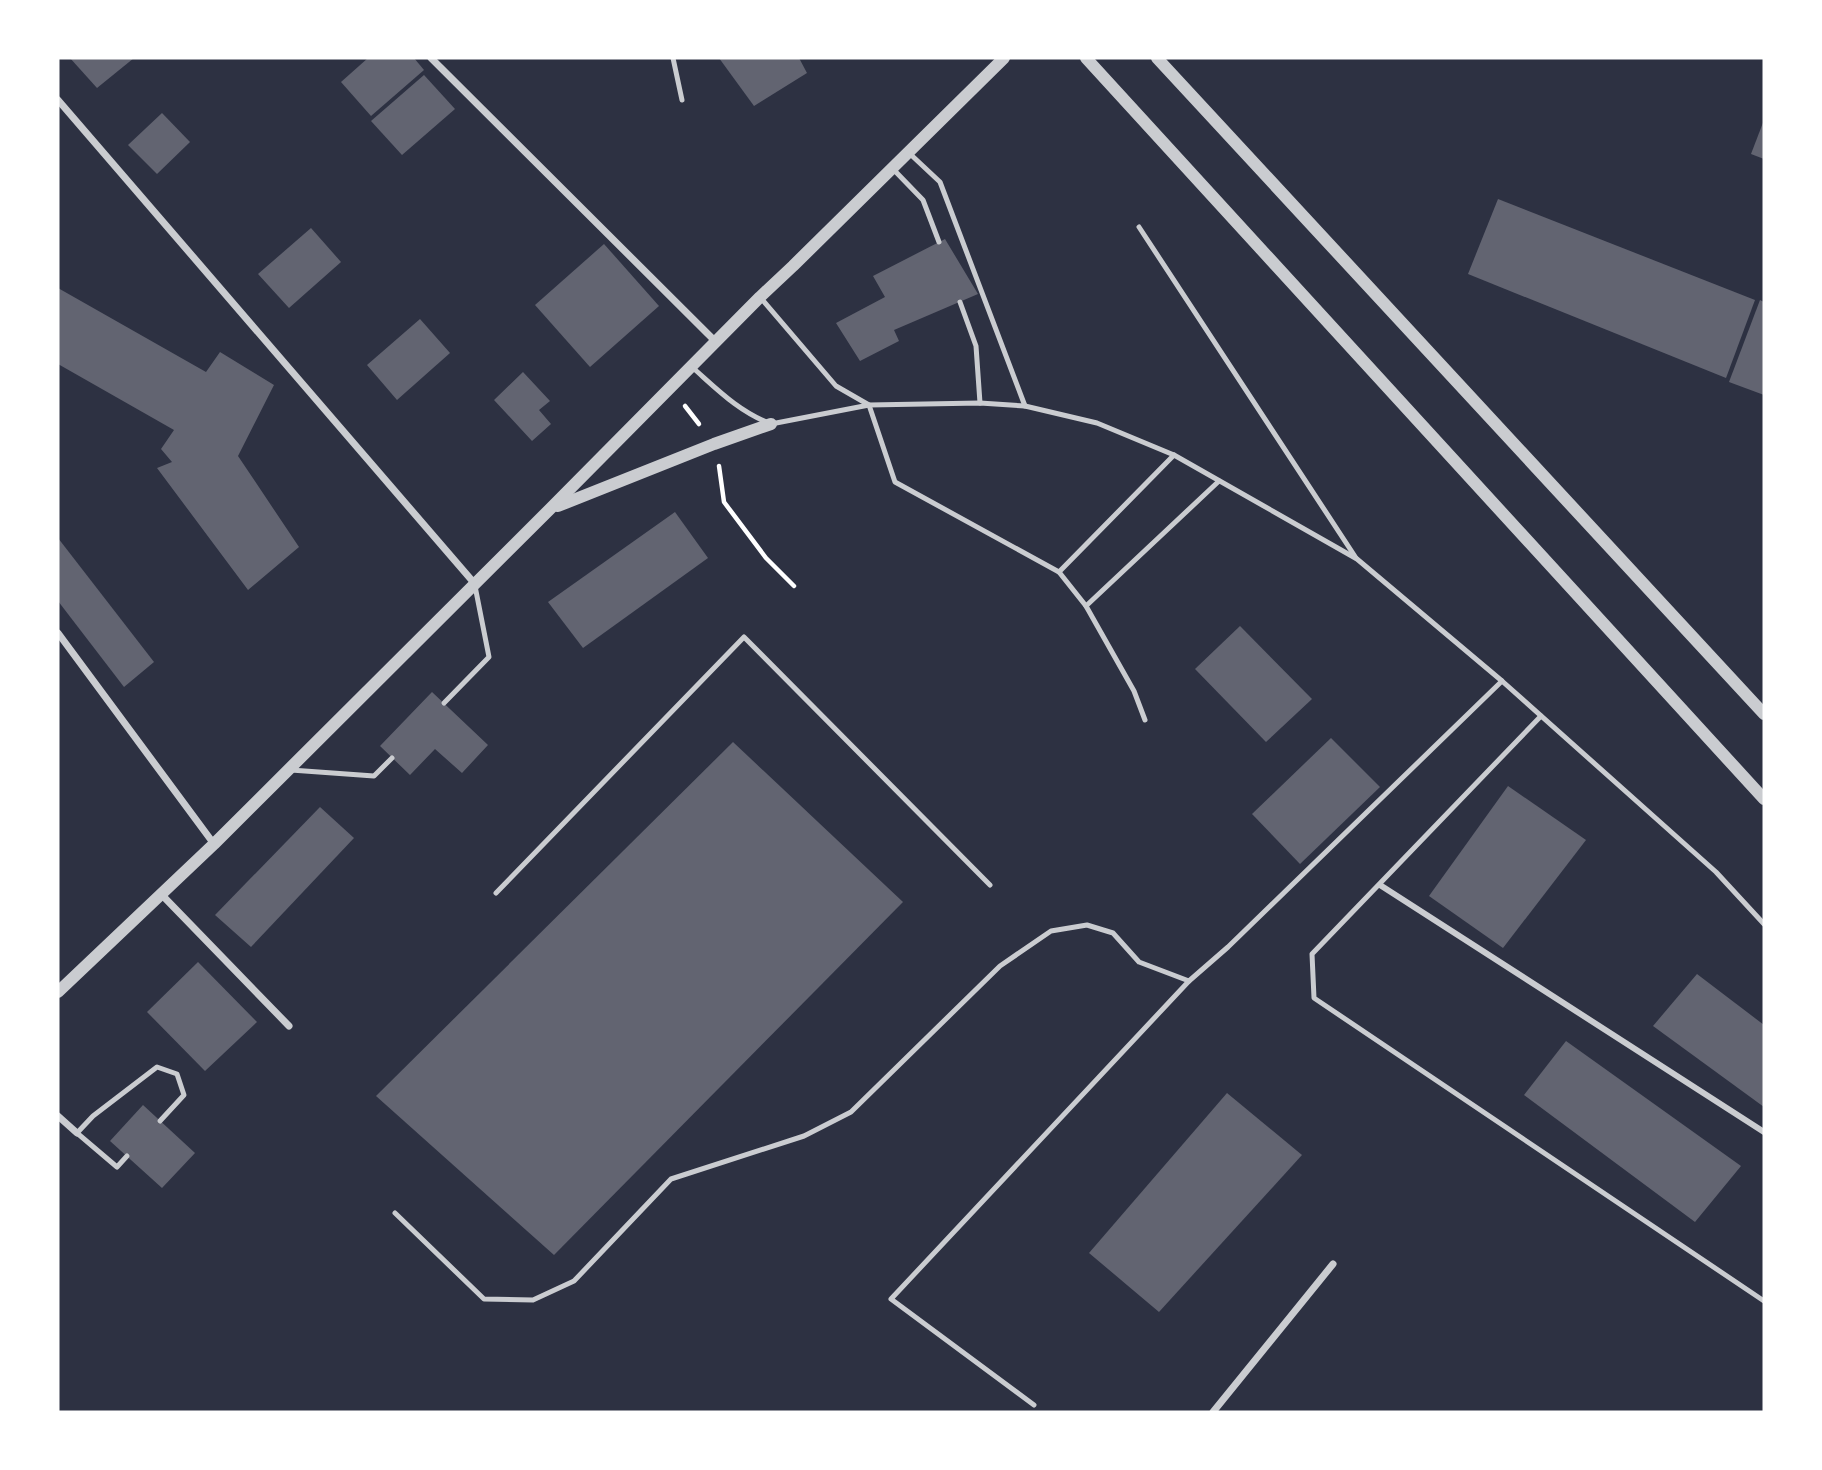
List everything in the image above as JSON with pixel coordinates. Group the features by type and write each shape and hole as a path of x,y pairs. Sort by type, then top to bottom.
{"street":[{"path":"431,58 716,343"},
{"path":"58,992 214,844 760,297 1004,58"},
{"path":"1086,58 1764,799"},
{"path":"1157,58 1764,715"},
{"path":"58,100 475,584"},
{"path":"551,509 771,424"},
{"path":"58,634 214,844"},
{"path":"1380,885 1764,1132"},
{"path":"161,894 289,1026"},
{"path":"58,1116 77,1133"},
{"path":"1213,1412 1334,1265"}],"lane":[{"path":"673,58 682,100"},
{"path":"908,152 940,182 1025,406"},
{"path":"892,168 923,200 939,242"},
{"path":"1139,227 1357,559"},
{"path":"760,297 836,386 869,405 895,482 1059,572 1086,606 1134,691 1145,720"},
{"path":"960,302 976,346 980,403"},
{"path":"692,367 738,408 771,424 869,405 980,403 1025,406 1097,423 1174,455 1357,559 1502,681 1716,872 1764,924"},
{"path":"1059,572 1174,455"},
{"path":"1086,606 1219,481"},
{"path":"444,703 489,657 475,584"},
{"path":"496,893 744,637 989,885"},
{"path":"1034,1405 891,1299 1189,981 1228,947 1502,681"},
{"path":"1541,716 1312,954 1314,998 1764,1301"},
{"path":"288,770 374,776 392,758"},
{"path":"395,1213 484,1298 533,1300 574,1281 671,1179 804,1136 851,1112 1000,966 1051,931 1087,925 1113,933 1139,962 1189,981"},
{"path":"127,1156 117,1167 77,1133 93,1116 157,1067 177,1074 184,1095 160,1121"}],"path":[{"path":"671,388 714,444 724,502 766,558 794,586"}],"building":[{"path":"70,58 134,58 97,88"},
{"path":"368,58 414,58 424,70 371,116 341,82"},
{"path":"719,58 799,58 807,73 754,106"},
{"path":"424,75 455,109 402,155 371,121"},
{"path":"162,113 190,142 157,174 128,145"},
{"path":"1764,120 1764,159 1751,154"},
{"path":"1498,199 1755,300 1726,378 1468,274"},
{"path":"311,228 341,262 289,308 258,274"},
{"path":"945,239 978,294 894,330 899,341 860,361 836,323 885,297 873,276"},
{"path":"604,244 659,306 590,367 535,305"},
{"path":"58,288 206,372 220,352 274,385 238,456 299,547 248,590 157,468 172,462 161,449 174,430 58,364"},
{"path":"1760,300 1764,302 1764,395 1729,382"},
{"path":"420,319 450,353 397,400 367,365"},
{"path":"523,372 550,401 539,410 551,424 532,441 494,400"},
{"path":"675,512 708,558 583,648 548,602"},
{"path":"58,538 154,662 124,687 58,601"},
{"path":"1240,626 1312,699 1266,742 1195,669"},
{"path":"432,692 488,745 462,773 435,749 410,775 380,746"},
{"path":"1331,738 1380,787 1300,864 1252,814"},
{"path":"733,742 903,902 554,1255 376,1096"},
{"path":"1508,786 1586,840 1503,948 1429,896"},
{"path":"320,807 354,838 251,947 215,915"},
{"path":"198,962 257,1022 205,1071 147,1012"},
{"path":"1697,974 1764,1025 1764,1107 1653,1026"},
{"path":"1566,1041 1741,1166 1695,1222 1524,1095"},
{"path":"1227,1093 1302,1155 1159,1312 1089,1253"},
{"path":"143,1105 195,1153 162,1188 110,1141"}]}
